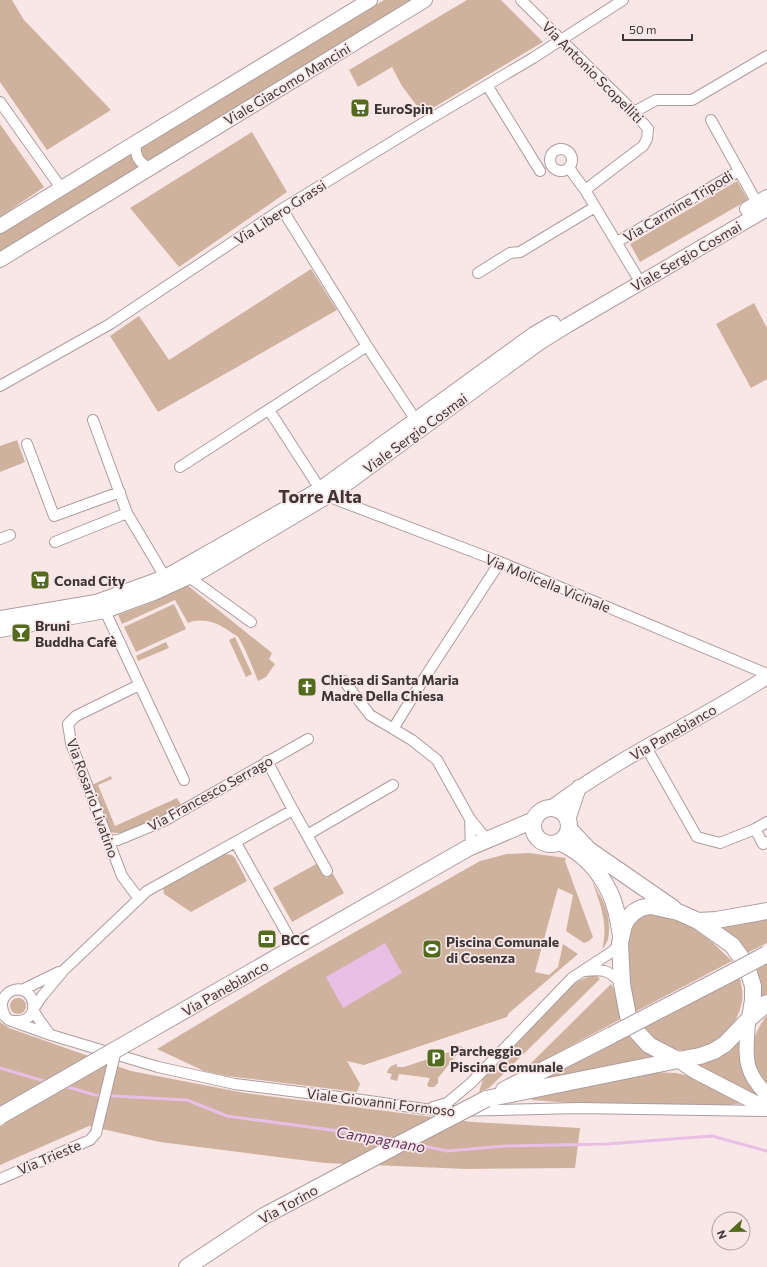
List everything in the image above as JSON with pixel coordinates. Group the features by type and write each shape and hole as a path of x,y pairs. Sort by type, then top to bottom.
{"main road":[{"path":"569,824 564,839 560,842 549,844 539,839 534,830 534,820 541,811 551,808 562,811 569,824 589,850 678,912"},
{"name":"Via Panebianco","path":"0,1116 471,847 534,820"},
{"name":"Via Panebianco","path":"489,839 539,839"},
{"path":"560,842 580,854 590,863 608,890 615,906 621,939 622,984 628,1016 637,1032 649,1045 678,1060"},
{"path":"621,939 624,925 628,918 641,908 651,906 660,907 678,912 698,921 732,945 746,964 753,986 753,1000 749,1020"},
{"path":"698,921 716,920 767,911"},
{"name":"Via Torino","path":"187,1267 264,1216 486,1099 767,954"},
{"path":"486,1099 700,1056 714,1051 725,1044 767,1003"}],"street":[{"name":"Viale Giacomo Mancini","path":"0,226 135,142 370,0"},
{"name":"Viale Giacomo Mancini","path":"0,260 425,0"},
{"name":"Via Antonio Scopelliti","path":"521,0 634,112 648,129 643,146 585,190"},
{"name":"Via Libero Grassi","path":"0,386 110,324 282,209 561,40 623,0"},
{"path":"634,112 656,100 692,100 767,56"},
{"path":"487,85 540,171"},
{"path":"0,102 61,188"},
{"path":"711,120 739,171 764,203"},
{"path":"135,142 136,154 141,164 150,168"},
{"path":"569,168 585,190 636,275"},
{"name":"Via Carmine Tripodi","path":"617,242 739,171"},
{"name":"Viale Sergio Cosmai","path":"419,425 534,334 764,203"},
{"name":"Viale Sergio Cosmai","path":"0,630 104,610 154,593 202,571 324,493 419,425 539,343 764,203"},
{"path":"478,273 510,253 520,252 595,206"},
{"path":"282,209 366,346 419,425"},
{"path":"180,467 366,346"},
{"path":"269,410 324,493"},
{"path":"93,420 127,513 165,577"},
{"path":"27,444 54,516 120,492"},
{"name":"Viale Sergio Cosmai","path":"0,618 96,602 165,577 324,493"},
{"name":"Via Molicella Vicinale","path":"324,493 500,562 767,674"},
{"path":"55,542 127,513"},
{"path":"0,539 10,535"},
{"path":"393,729 500,562"},
{"path":"189,577 252,622"},
{"path":"104,610 184,780"},
{"name":"Via Panebianco","path":"551,808 579,787 767,677"},
{"path":"344,681 370,715 412,740 437,760 470,819 489,839"},
{"name":"Via Rosario Livatino","path":"139,685 76,716 68,724 71,743 122,876 139,899"},
{"name":"Via Francesco Serrago","path":"109,841 118,840 164,821 308,739"},
{"path":"646,747 697,837 720,843 767,822"},
{"path":"267,762 327,871"},
{"path":"307,835 393,785"},
{"path":"569,824 579,787"},
{"path":"64,970 22,990 4,992 2,1002 3,1014 14,1021 28,1018 43,995 64,970 147,891 236,843 293,810"},
{"path":"470,819 471,847"},
{"path":"754,829 763,844 767,842"},
{"path":"236,843 295,948"},
{"path":"425,1109 447,1103 471,1083 567,983 582,971 613,951 621,939"},
{"path":"582,971 602,969 609,972 622,984"},
{"path":"22,990 30,995 34,1003 33,1009 40,1022 51,1035"},
{"path":"749,1020 746,1056 748,1070 757,1085 767,1095"},
{"name":"Viale Giovanni Formoso","path":"14,1021 51,1035 158,1067 235,1084 425,1109 453,1111 579,1108 767,1111"},
{"name":"Via Trieste","path":"0,1179 93,1136 116,1050"},
{"path":"678,1060 694,1071 754,1102 767,1106"},
{"path":"453,1111 471,1083"}],"shaded area":[{"path":"0,0 12,0 24,20 111,110 47,150 0,82"},
{"path":"384,0 417,0 0,254 0,234"},
{"path":"467,0 501,0 543,42 423,114 402,86 392,67 358,87 349,70"},
{"path":"0,124 44,187 0,217"},
{"path":"252,132 287,192 179,267 130,208"},
{"path":"737,181 748,200 640,262 630,244"},
{"path":"311,269 337,310 158,412 110,336 139,316 169,360"},
{"path":"754,303 767,328 767,379 751,388 716,324"},
{"path":"17,440 25,462 0,472 0,446"},
{"path":"187,585 272,653 269,659 275,664 266,677 258,681 245,650 237,636 210,622 193,621 188,623 175,600 122,624 118,615 153,602"},
{"path":"174,604 186,629 136,652 124,627"},
{"path":"235,637 252,674 246,677 229,640"},
{"path":"166,642 169,648 138,661 136,656"},
{"path":"111,776 112,779 98,785 115,826 177,798 181,805 137,829 128,832 109,832 92,785"},
{"name":"Piscina Comunale di Cosenza","path":"529,853 566,858 565,861 593,937 584,943 566,931 573,895 558,888 535,972 549,975 558,967 563,944 578,954 509,1013 507,1017 364,1065 347,1061 360,1084 357,1092 227,1076 204,1071 157,1049 290,969 480,861 507,854"},
{"path":"225,854 232,855 235,858 247,881 191,912 164,894 163,888"},
{"path":"318,863 326,878 333,874 344,893 292,922 273,888"},
{"path":"592,881 604,903 609,921 607,942 602,949 605,931 603,914"},
{"path":"646,914 666,915 690,926 712,942 732,961 631,1014 626,942 632,921"},
{"path":"767,917 767,943 745,954 716,928"},
{"path":"385,943 402,973 343,1008 326,977"},
{"path":"767,961 767,998 757,1007 753,969"},
{"path":"591,976 597,976 600,979 489,1088 479,1092 483,1079 560,996 567,989"},
{"path":"739,976 742,987 742,998 737,1017 724,1035 715,1042 694,1050 671,1048 658,1042 641,1027"},
{"path":"611,984 616,996 621,1019 523,1071"},
{"path":"15,998 21,998 26,1003 24,1012 21,1014 15,1014 10,1009 10,1003"},
{"path":"767,1015 767,1087 757,1070 754,1060 753,1046 756,1033"},
{"path":"0,1022 9,1028 131,1071 245,1093 472,1122 580,1128 575,1168 466,1169 325,1163 160,1142 89,1126 0,1165 0,1126 26,1111 0,1105"},
{"path":"630,1034 661,1060 529,1086"},
{"path":"743,1037 759,1094 760,1099 693,1063"},
{"path":"457,1045 463,1047 463,1057 462,1058 459,1052 438,1078 438,1083 434,1087 429,1087 427,1085 430,1078 399,1074 397,1081 390,1079 392,1074 387,1073 389,1068 393,1065 397,1064 397,1067 404,1067 452,1051 453,1046"},
{"path":"653,1072 676,1073 690,1076 743,1103 721,1106 584,1104 532,1100 533,1096"}],"waterway":[{"name":"Campagnano","path":"0,1068 47,1082"},
{"name":"Campagnano","path":"64,1086 95,1095 187,1100 227,1116 376,1136 395,1140"},
{"name":"Campagnano","path":"414,1144 447,1151 505,1146 607,1144 712,1136 767,1151"}],"place":[{"name":"EuroSpin","path":"360,108"},
{"name":"Conad City","path":"40,580"},
{"name":"Bruni Buddha Cafè","path":"21,633"},
{"name":"Chiesa di Santa Maria Madre Della Chiesa","path":"307,687"},
{"name":"BCC","path":"267,939"},
{"name":"Piscina Comunale di Cosenza","path":"432,949"},
{"name":"Parcheggio Piscina Comunale","path":"436,1058"}],"district":[{"name":"Torre Alta","path":"320,496"}]}
